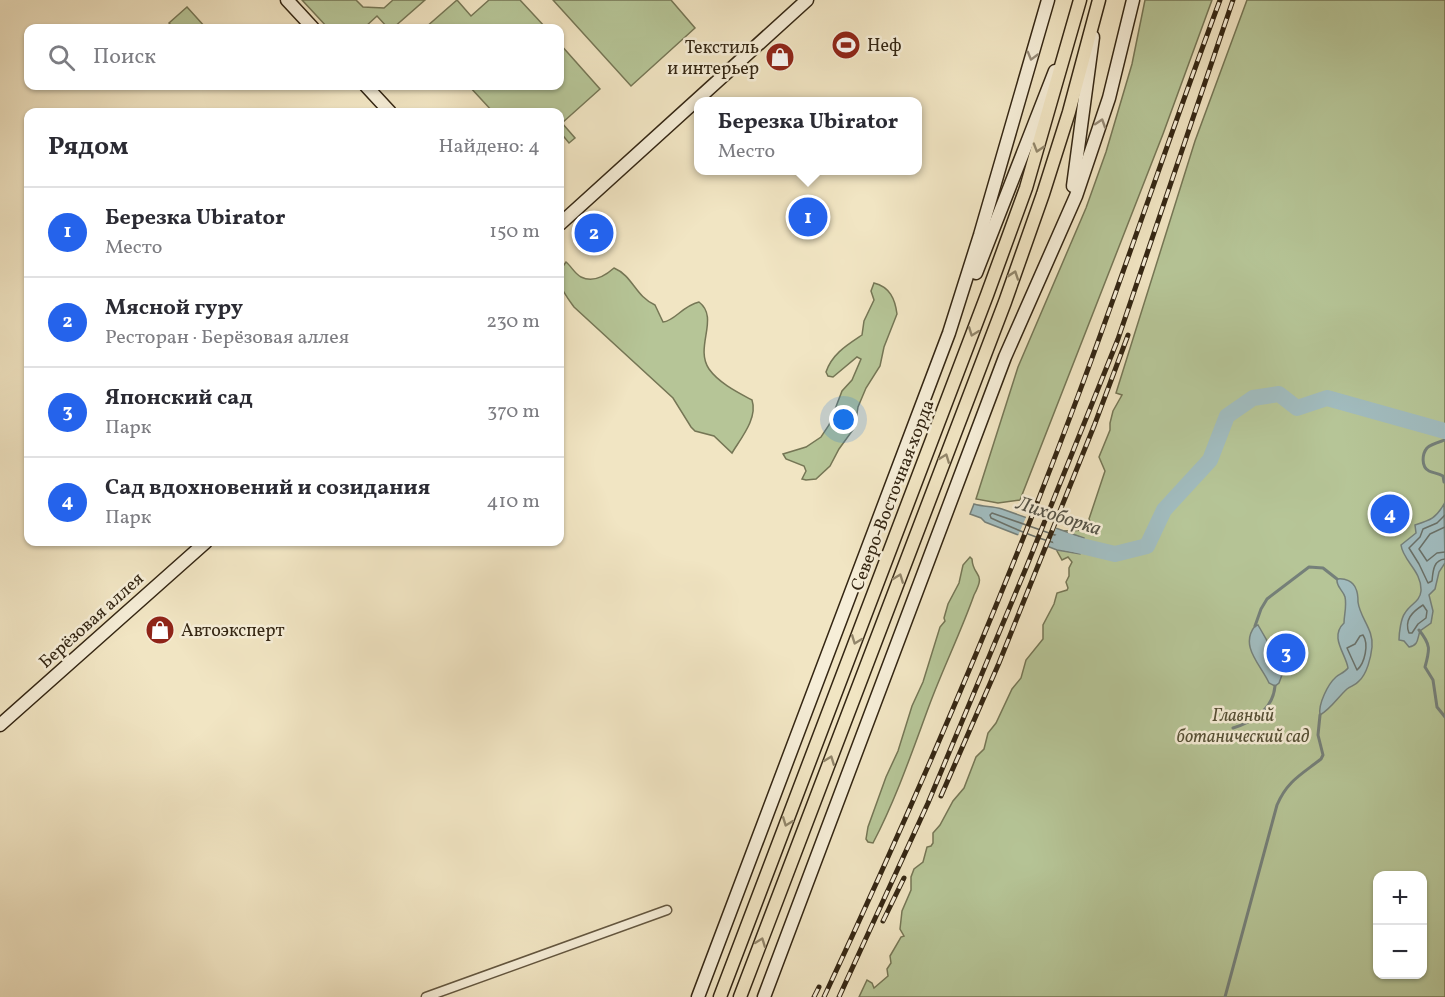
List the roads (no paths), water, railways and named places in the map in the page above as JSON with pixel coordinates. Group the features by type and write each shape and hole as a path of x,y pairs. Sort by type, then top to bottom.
{"main road":[{"path":"287,0 309,24"},
{"path":"700,97 807,0"},
{"path":"950,333 1048,0"},
{"name":"Северо-Восточная хорда","path":"720,997 1026,188 1080,0"},
{"name":"Северо-Восточная хорда","path":"740,997 1005,302 1069,112 1099,0"},
{"path":"764,997 1005,357 1060,237 1091,155 1109,98 1132,0"},
{"path":"1060,237 1076,175 1095,14"},
{"path":"698,997 950,333 984,254 1032,128 1072,32"},
{"path":"370,90 386,108"},
{"path":"564,220 694,102"},
{"name":"Берёзовая аллея","path":"0,725 201,546"},
{"path":"0,733 19,708"}],"street":[{"path":"426,997 667,910"}],"water":[{"path":"974,504 1002,509 1084,538 1080,554 1057,550 985,522 970,514"},
{"path":"1444,504 1445,563 1439,572 1435,589 1429,595 1433,611 1431,623 1420,631 1416,643 1409,647 1404,641 1399,640 1400,626 1407,610 1419,598 1421,584 1402,551 1401,545 1416,533 1415,525 1433,518"},
{"path":"1337,579 1343,579 1355,586 1359,608 1371,635 1371,656 1362,678 1320,715 1322,700 1327,689 1336,677 1348,668 1338,640 1340,628 1344,623 1346,604"},
{"path":"1258,625 1281,665 1282,675 1275,686 1269,683 1250,648 1251,633"}],"waterway":[{"name":"Лихоборка","path":"1061,541 1115,554 1147,546 1164,510 1210,460 1227,416 1253,398 1279,394 1297,408 1327,398 1445,431"},
{"path":"1444,482 1443,476 1426,469 1423,460 1427,448 1445,440"},
{"path":"1255,626 1267,599 1309,567 1323,568 1337,579"},
{"path":"1419,630 1428,647 1425,667 1433,680 1437,707 1445,717"},
{"path":"1233,728 1261,713 1270,701 1275,686"},
{"path":"1225,997 1277,805 1290,784 1323,755 1318,735 1320,715"}],"railway":[{"path":"824,997 925,774 1019,548 1096,347 1220,0"},
{"path":"839,997 928,803 1118,339 1233,0"},
{"path":"941,796 999,663 1128,335"},
{"path":"883,921 904,878"},
{"path":"814,997 819,987"}],"place":[{"name":"Неф","path":"846,45"},
{"name":"Текстиль и интерьер","path":"780,57"},
{"name":"Березка Ubirator","path":"808,217"},
{"name":"Мясной гуру","path":"594,233"},
{"name":"Сад вдохновений и созидания","path":"1390,514"},
{"name":"Автоэксперт","path":"160,630"},
{"name":"Японский сад","path":"1286,653"}],"park label":[{"name":"Главный ботанический сад","path":"1243,725"}]}
